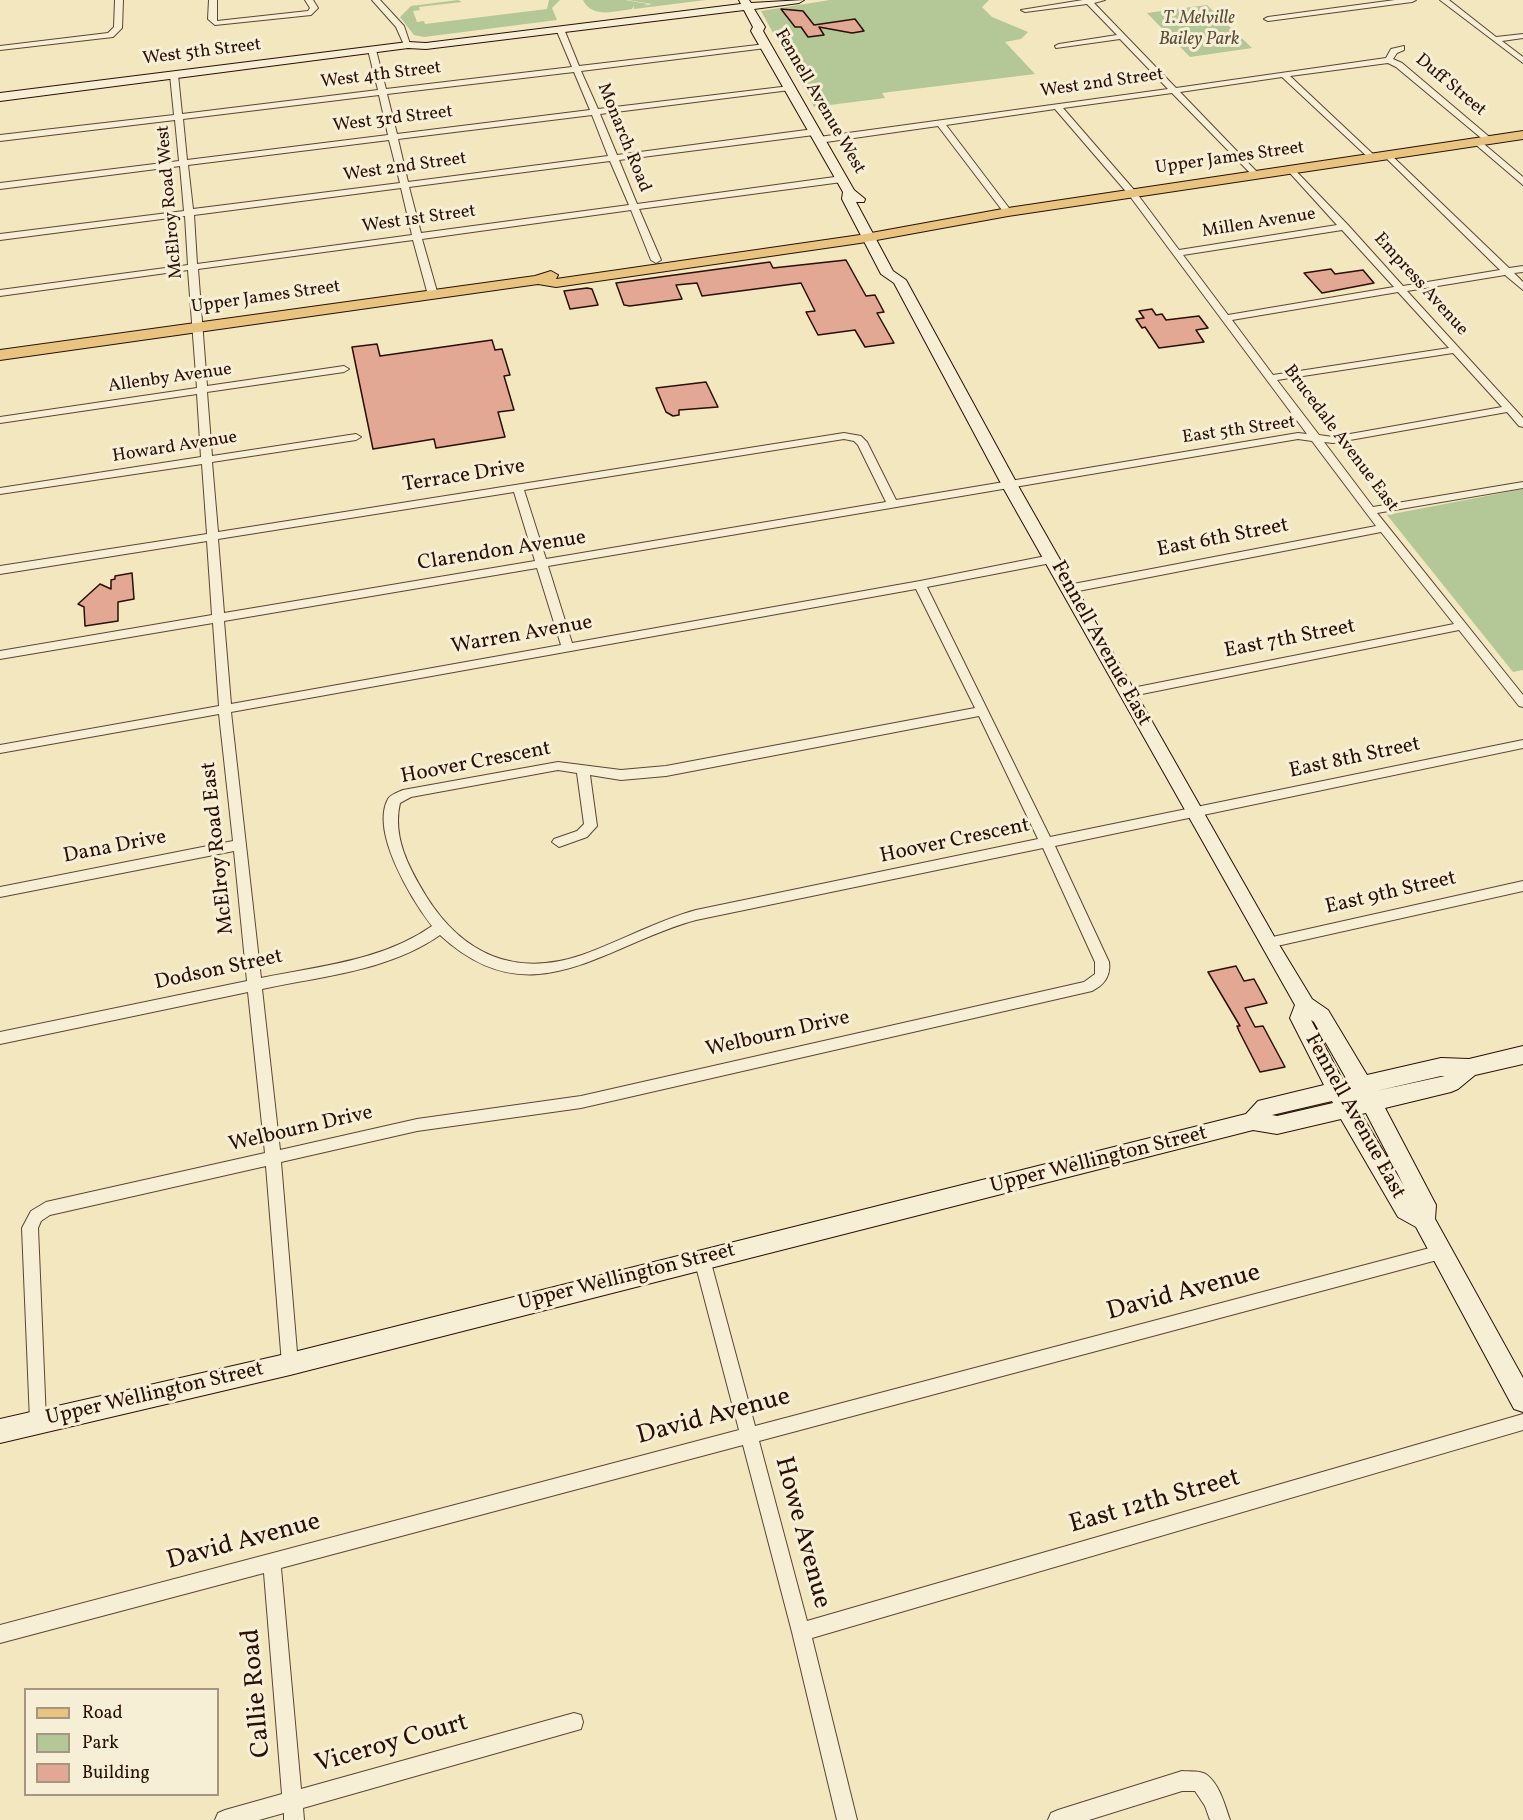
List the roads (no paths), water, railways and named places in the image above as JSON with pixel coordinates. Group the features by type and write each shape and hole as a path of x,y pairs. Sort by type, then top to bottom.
{"main road":[{"name":"West 5th Street","path":"0,97 372,50 423,41 743,3 799,0"},
{"name":"West 5th Street","path":"408,45 426,46 743,3"},
{"name":"Fennell Avenue West","path":"743,3 749,27 757,31 766,46 849,192 848,199 872,233"},
{"name":"Upper James Street","path":"0,355 538,280 552,274 872,233 932,228 944,223 1008,212 1523,135"},
{"name":"Upper James Street","path":"538,280 556,283 872,233"},
{"name":"Fennell Avenue East","path":"872,233 888,274 899,280 1051,559 1268,943 1305,1005 1321,1016 1366,1093 1425,1205 1424,1220 1523,1401"},
{"name":"Fennell Avenue East","path":"1305,1005 1300,1018 1342,1099 1406,1210 1424,1220"},
{"name":"Upper Wellington Street","path":"0,1431 290,1364 1253,1121 1277,1125 1342,1099 1366,1093 1451,1083 1469,1068 1523,1055"}],"street":[{"path":"0,48 110,35 118,28 119,0"},
{"path":"213,0 212,19 215,23 224,24 311,13 314,8 309,0"},
{"path":"376,0 400,26 408,45"},
{"path":"1025,10 1101,0"},
{"path":"1345,0 1356,7"},
{"path":"1268,19 1412,0"},
{"path":"1444,0 1523,61"},
{"path":"1088,1 1255,175"},
{"name":"Monarch Road","path":"560,29 656,260"},
{"path":"1495,39 1523,36"},
{"path":"1059,46 1121,37"},
{"name":"West 4th Street","path":"0,138 766,46"},
{"path":"1389,60 1394,51 1401,48"},
{"path":"372,50 433,295"},
{"name":"West 2nd Street","path":"0,237 613,157 941,124 1389,60"},
{"name":"Duff Street","path":"1389,60 1399,64 1483,141 1523,182"},
{"name":"McElroy Road West","path":"174,75 198,327"},
{"path":"1284,75 1372,158"},
{"name":"West 3rd Street","path":"0,186 790,88"},
{"name":"Brucedale Avenue East","path":"1058,108 1132,193 1370,511 1523,703"},
{"path":"941,124 1008,212"},
{"path":"1389,156 1523,287"},
{"name":"Empress Avenue","path":"1292,170 1523,424"},
{"name":"West 1st Street","path":"0,292 842,179"},
{"name":"Millen Avenue","path":"1177,253 1345,227"},
{"path":"1226,318 1523,269"},
{"name":"McElroy Road East","path":"198,327 225,709 256,984 290,1364"},
{"path":"1270,378 1456,350"},
{"name":"Allenby Avenue","path":"0,420 344,369"},
{"name":"East 5th Street","path":"1010,485 1298,436 1333,440 1509,409"},
{"name":"Terrace Drive","path":"0,570 844,436 857,438 863,444 893,506"},
{"name":"Howard Avenue","path":"0,491 356,437"},
{"name":"Clarendon Avenue","path":"0,655 1010,485"},
{"path":"1370,511 1523,485"},
{"path":"518,488 568,648"},
{"name":"East 6th Street","path":"1068,589 1384,528"},
{"name":"Warren Avenue","path":"0,749 920,585 1051,559"},
{"name":"Welbourn Drive","path":"38,1421 30,1228 36,1216 46,1209 417,1125 581,1101 1091,985 1102,976 1102,962 920,585"},
{"name":"East 7th Street","path":"1127,693 1462,626"},
{"name":"Hoover Crescent","path":"982,711 666,771 621,775 558,766 408,793 394,800 391,811 394,838 406,876 441,927 471,953 505,968 537,970 573,964 670,921 1195,812"},
{"name":"East 8th Street","path":"1195,812 1523,744"},
{"path":"559,842 582,834 591,826 583,770"},
{"name":"Dana Drive","path":"0,892 239,845"},
{"name":"East 9th Street","path":"1268,943 1523,886"},
{"name":"Dodson Street","path":"0,1038 387,957 424,939 441,927"},
{"name":"David Avenue","path":"0,1634 1441,1252"},
{"name":"Howe Avenue","path":"702,1259 801,1632 847,1820"},
{"name":"East 12th Street","path":"801,1632 1523,1422"},
{"name":"Callie Road","path":"272,1562 293,1811"},
{"name":"Viceroy Court","path":"225,1820 293,1811 574,1722"},
{"path":"1058,1820 1182,1781 1200,1782 1212,1800 1220,1820"}],"park label":[{"name":"T. Melville Bailey Park","path":"1199,30"}]}
